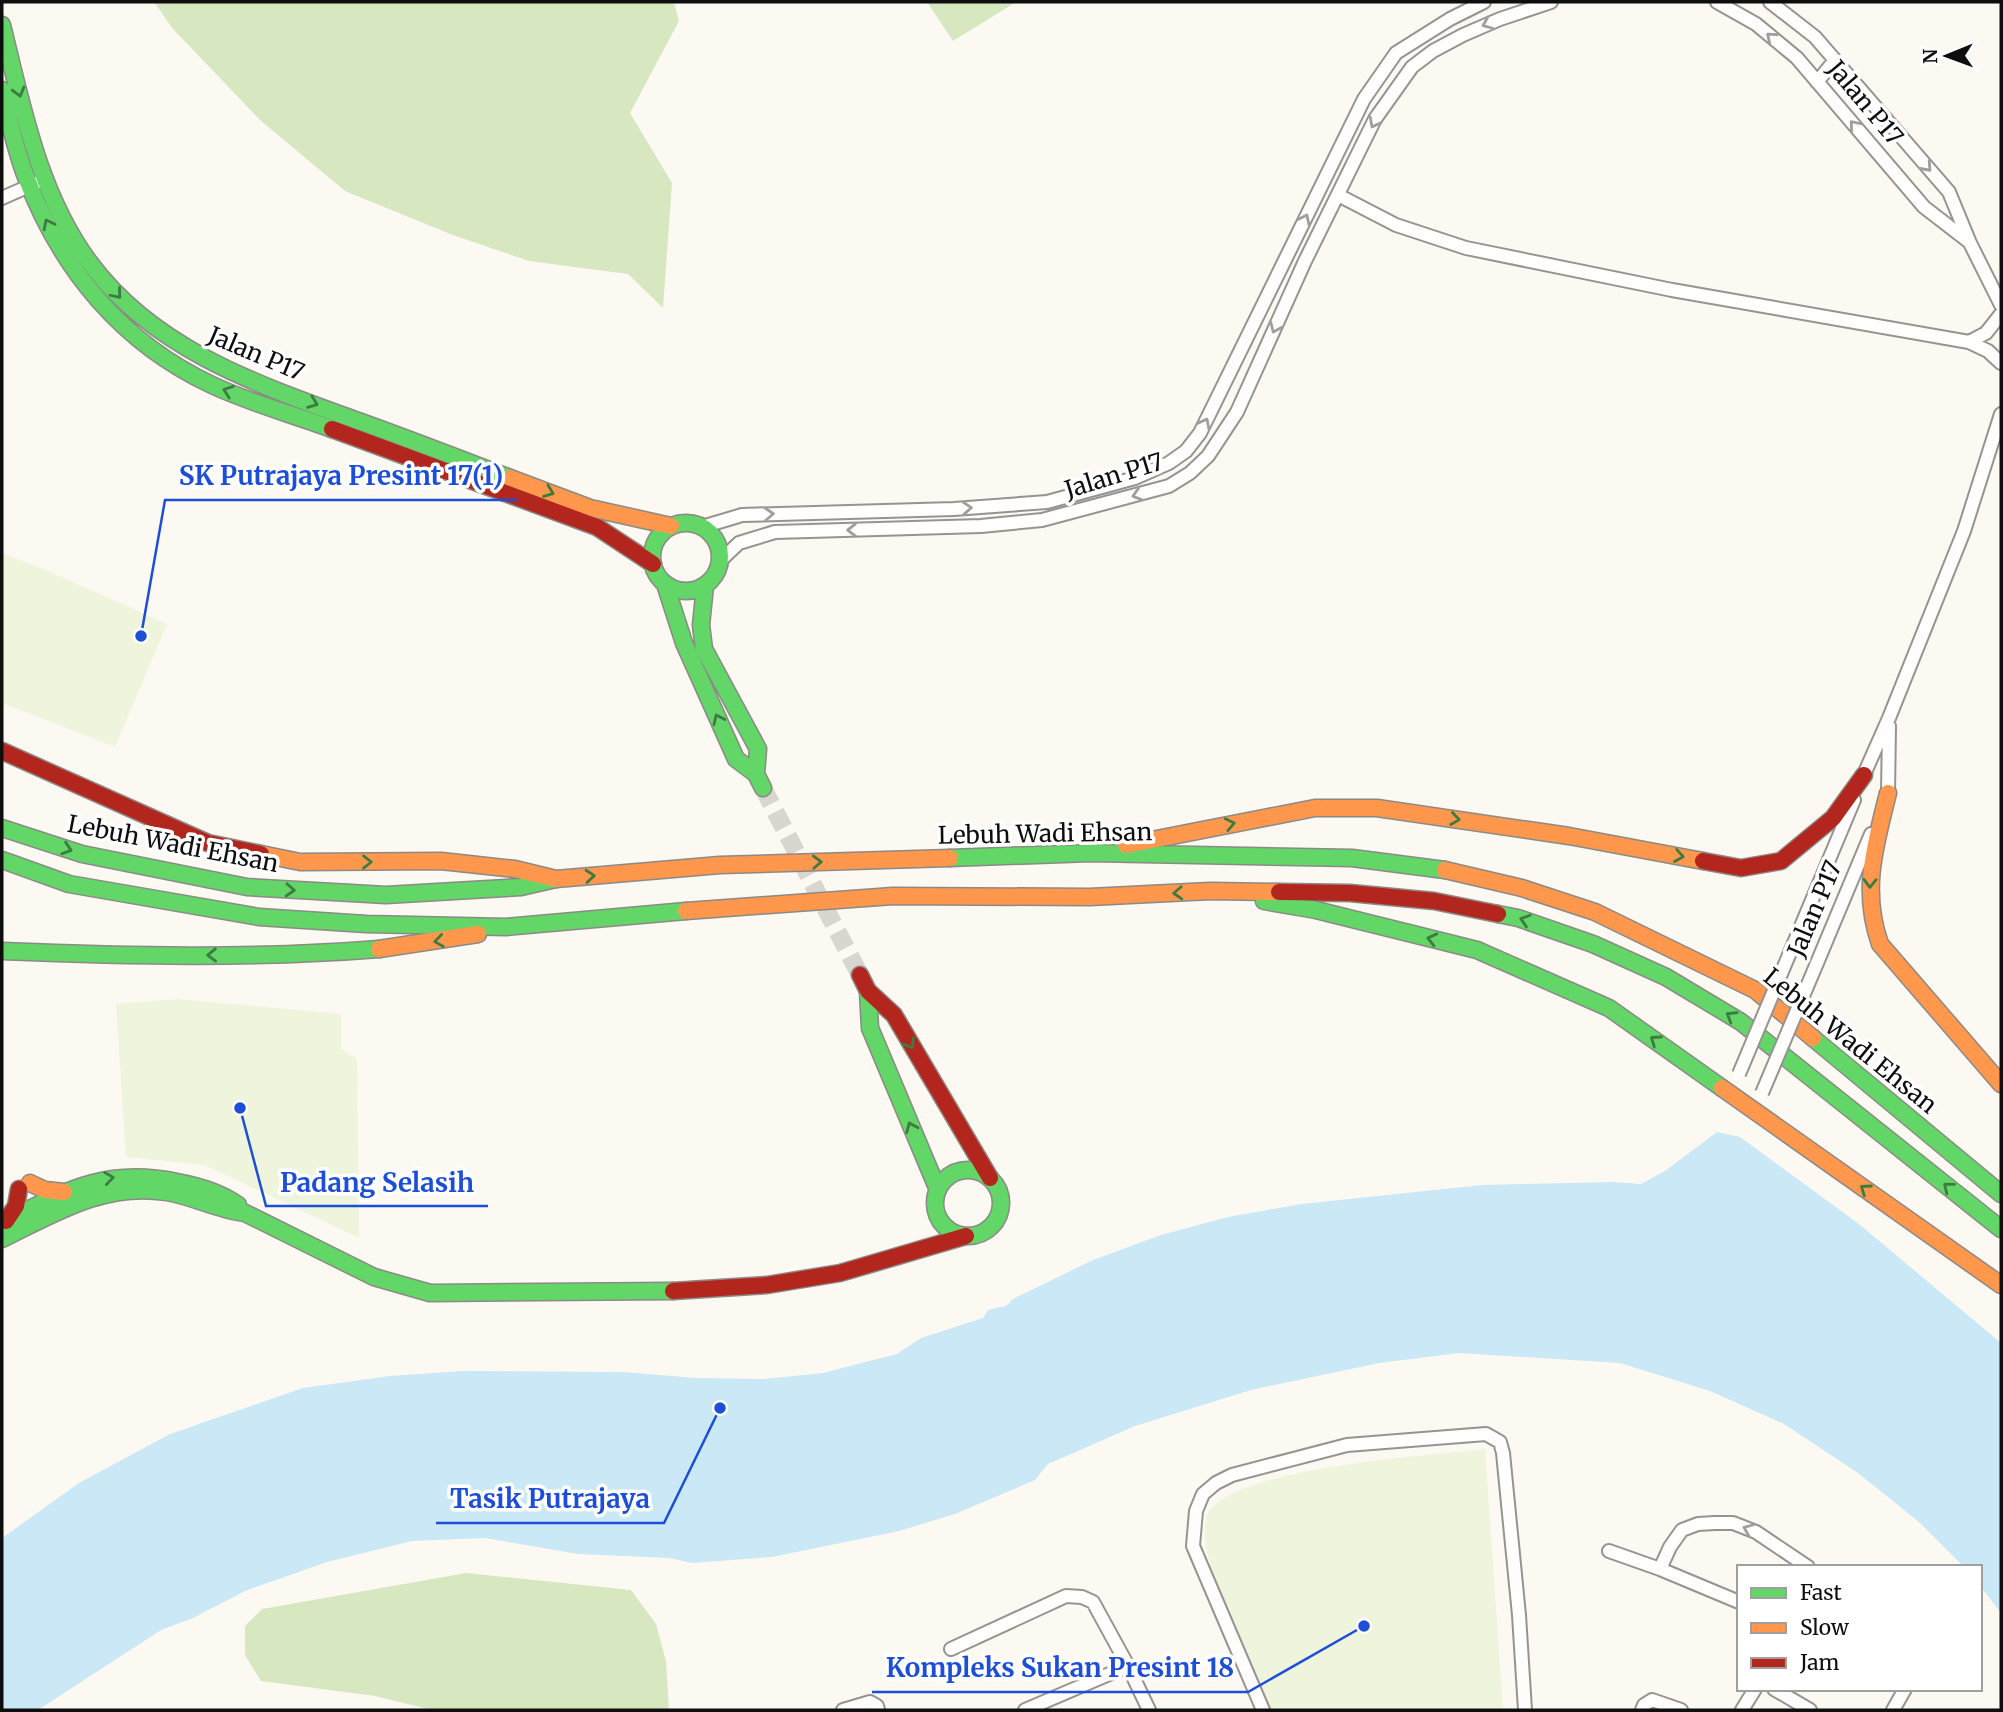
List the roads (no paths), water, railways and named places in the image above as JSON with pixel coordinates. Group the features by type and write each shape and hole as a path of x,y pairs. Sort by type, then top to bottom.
{"main road":[{"name":"Jalan P17","path":"2,26 22,104 46,179 73,235 125,305 156,329 242,377 579,504 671,526"},
{"name":"Jalan P17","path":"2,90 29,186 51,231 87,286 128,332 177,367 214,386 556,510 597,527 653,564"},
{"path":"687,523 702,527 718,545 720,561 715,575 705,586 685,592 665,584 660,579 653,564 652,553 655,542 671,526 687,523"},
{"path":"665,584 684,643 736,759 759,781 758,749 704,649 699,626 705,586"},
{"path":"2,751 208,843 300,862 442,861 515,869 556,879"},
{"path":"1091,853 1315,808 1377,808 1569,836 1741,868 1781,861 1833,818 1864,775"},
{"path":"1888,793 1870,864 1870,909 1873,927 1880,944 2001,1084"},
{"name":"Lebuh Wadi Ehsan","path":"2,828 82,854 247,887 386,895 521,887 556,879 720,865 1091,853 1352,858 1438,868 1522,888 1595,912 1755,990 2001,1194"},
{"path":"2,860 69,884 260,917 366,924 506,927 893,895 1090,897 1210,891 1350,893 1434,901 1518,918 1593,944 1666,977 1741,1022 2001,1229"},
{"path":"1210,891 1316,910 1477,950 1609,1008 2001,1285"},
{"path":"2,951 117,956 359,952 450,940 506,927"},
{"path":"2,1239 64,1192 111,1176 149,1176 205,1188 236,1202 245,1213 373,1277 430,1293 722,1290 840,1273 923,1248 975,1236 990,1228 1000,1211 999,1191 894,1016 868,991 860,975"},
{"path":"868,991 870,1028 938,1190"},
{"path":"923,1248 933,1230 938,1190 943,1181 961,1171 971,1170 990,1178"},
{"path":"4,1222 16,1206 25,1186 64,1192"},
{"path":"4,1222 132,1189 169,1192 232,1213 245,1213"},
{"path":"935,1208 949,1231 966,1237"}],"street":[{"name":"Jalan P17","path":"702,527 742,516 954,509 1047,502 1135,478 1169,463 1185,451 1200,433 1364,99 1396,53 1450,19 1484,2"},
{"name":"Jalan P17","path":"720,561 739,543 775,533 1031,522 1169,486 1190,473 1224,435 1376,119 1412,67 1433,51 1463,35 1551,2"},
{"name":"Jalan P17","path":"1717,2 1756,24 1797,58 1924,207 1970,243"},
{"name":"Jalan P17","path":"1770,2 1815,37 1949,192 1970,243 2001,305"},
{"path":"1396,53 1412,67"},
{"path":"1817,82 1835,60"},
{"path":"2,198 46,179"},
{"path":"1338,195 1396,225 1466,248 1672,290 1969,342 1989,351 2001,363"},
{"path":"1969,342 1986,333 2001,314"},
{"name":"Jalan P17","path":"1730,1094 1889,718 1964,531 2001,414"},
{"name":"Jalan P17","path":"1755,1112 1888,793 1889,718"},
{"path":"1263,1710 1193,1546 1196,1511 1203,1494 1232,1475 1347,1445 1486,1434 1500,1442 1503,1453 1518,1601 1525,1710"},
{"path":"1660,1569 1682,1530 1698,1524 1715,1523 1733,1523 1756,1532 1805,1565"},
{"path":"1609,1551 1737,1601"},
{"path":"951,1649 1066,1596 1074,1595 1093,1602 1149,1710"},
{"path":"1025,1710 1128,1666"},
{"path":"1742,1710 1754,1691"},
{"path":"1777,1691 1810,1710"},
{"path":"1893,1710 1904,1691"},
{"path":"1642,1710 1644,1704 1653,1700 1681,1710"},
{"path":"843,1710 870,1702 877,1706 878,1710"}],"water":[{"path":"1717,1132 1740,1137 1859,1224 2001,1343 2001,1613 1982,1589 1982,1565 1962,1565 1919,1522 1858,1473 1784,1424 1710,1391 1620,1363 1459,1353 1379,1363 1251,1390 1135,1426 1048,1464 1035,1480 955,1514 899,1531 772,1557 692,1563 669,1558 578,1554 485,1538 412,1541 327,1562 245,1591 193,1618 161,1630 38,1710 2,1710 2,1538 79,1483 170,1434 303,1388 390,1376 463,1371 623,1372 696,1378 764,1379 823,1373 897,1354 921,1338 983,1318 988,1310 1006,1306 1013,1299 1093,1260 1161,1235 1228,1217 1302,1204 1482,1185 1612,1182 1641,1184 1665,1171"}],"tunnel":[{"path":"763,788 860,975"}],"place":[{"name":"SK Putrajaya Presint 17(1)","path":"141,636"},
{"name":"Padang Selasih","path":"240,1108"},
{"name":"Tasik Putrajaya","path":"720,1408"},
{"name":"Kompleks Sukan Presint 18","path":"1364,1626"}]}
